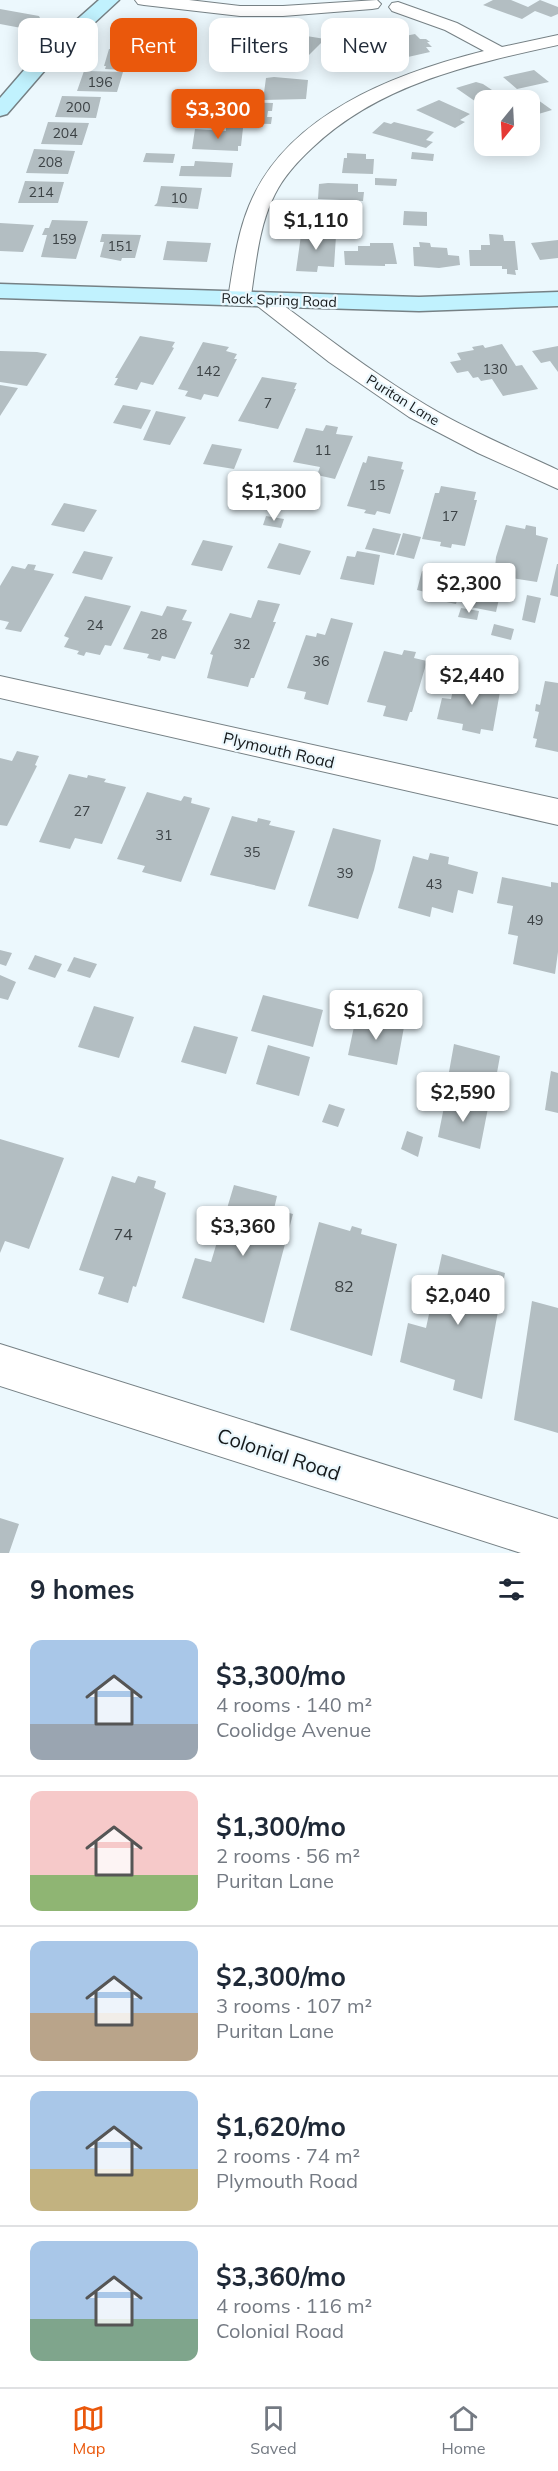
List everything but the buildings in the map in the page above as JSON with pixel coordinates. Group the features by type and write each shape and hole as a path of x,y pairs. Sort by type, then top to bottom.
{"street":[{"path":"0,110 39,64 110,0"},
{"path":"144,0 240,11 283,11 372,4"},
{"path":"398,8 472,36 498,53"},
{"path":"250,299 254,224 264,195 288,160 308,140 339,114 392,86 440,67 558,40"},
{"name":"Rock Spring Road","path":"0,291 419,304 558,299"},
{"name":"Puritan Lane","path":"250,299 419,412 558,480"},
{"name":"Plymouth Road","path":"0,687 558,812"},
{"name":"Colonial Road","path":"0,1365 558,1542"}]}
